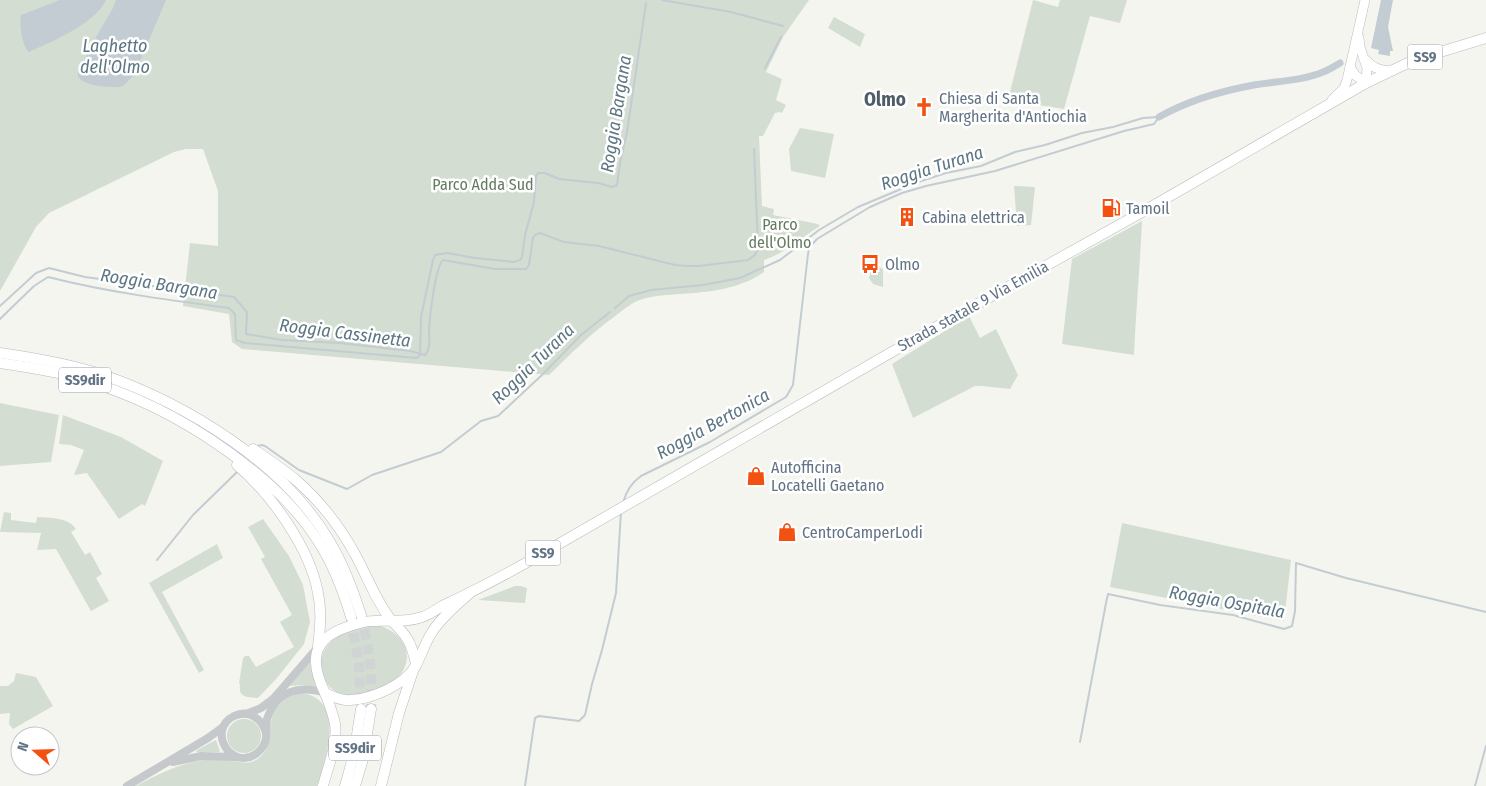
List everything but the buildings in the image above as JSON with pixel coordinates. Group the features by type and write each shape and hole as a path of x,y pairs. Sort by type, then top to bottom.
{"main road":[{"path":"1323,108 1344,88 1365,0"},
{"path":"1358,30 1360,47 1367,68 1366,83"},
{"name":"Strada statale 9 Via Emilia","path":"391,620 410,620 423,617 470,594 1366,83 1429,55 1486,38"},
{"path":"1363,57 1378,70 1390,71"},
{"path":"1350,67 1355,75 1366,83"},
{"name":"SS9dir","path":"0,353 43,360 102,375 161,399 203,422 245,451 291,492 313,516 330,541 352,588 356,616 317,540 284,497 254,471 206,436 152,405 111,388 60,373 0,363"},
{"path":"203,422 216,424 296,480 312,495 342,531 357,557 376,598 413,647 415,666 398,713 381,786"},
{"path":"206,436 214,446 239,466 258,485 276,508 301,546 318,592 320,605 316,668 335,724 334,747 323,786"},
{"name":"Strada statale 9 Via Emilia","path":"415,666 433,631 449,611 470,594"},
{"path":"318,647 331,633 342,628 358,623 391,620"},
{"path":"325,694 351,700 366,698 396,685 415,666"},
{"name":"SS9dir","path":"344,786 366,709 363,759 355,786"}],"street":[{"path":"246,714 261,708 273,699 318,647"},
{"path":"165,765 201,756 247,758 259,752 265,740 267,721 271,711 275,704 285,695 298,689 325,694"},
{"path":"127,786 208,738 238,714 253,716 259,720 264,726 266,734"},
{"path":"224,725 223,744 227,751 240,758"}],"green space":[{"name":"Parco Adda Sud","path":"0,0 809,0 783,37 766,72 782,79 776,100 786,105 782,113 775,113 763,136 759,136 762,206 774,209 773,215 820,226 786,249 764,260 764,272 755,278 735,286 714,291 657,296 635,302 597,330 549,375 242,349 232,342 229,314 183,306 190,243 218,246 218,191 203,149 186,149 174,152 49,213 36,227 0,291"},
{"path":"1033,0 1058,7 1060,0 1127,0 1120,23 1090,16 1064,109 1008,100"},
{"path":"834,17 865,34 860,47 828,28"},
{"path":"800,128 834,134 825,178 791,171 789,149"},
{"path":"1014,186 1035,187 1031,225 1017,226"},
{"path":"1142,221 1134,355 1062,344 1072,259"},
{"path":"879,267 883,269 883,287 873,284 869,278 871,271"},
{"path":"969,316 980,338 996,329 1018,375 1010,389 975,386 913,418 892,364"},
{"path":"0,403 59,415 51,462 0,466"},
{"path":"63,415 121,437 163,461 145,506 142,504 119,519 87,473 74,475 84,450 71,445 59,444"},
{"path":"4,512 11,513 11,520 36,523 37,517 64,520 73,525 76,529 71,532 85,555 90,552 102,574 96,578 109,601 91,611 56,549 37,550 41,533 0,532"},
{"path":"263,519 289,556 303,585 310,622 304,644 258,698 244,696 240,692 239,683 243,658 249,656 256,667 294,647 280,622 292,615 261,559 265,557 248,527"},
{"path":"1122,523 1291,560 1284,621 1110,587"},
{"path":"217,544 223,558 162,592 204,670 199,673 149,583"},
{"path":"515,586 527,588 525,603 478,600"},
{"path":"373,625 388,629 405,646 407,661 404,669 394,681 373,691 351,695 334,691 328,685 321,669 323,652 337,637"},
{"path":"310,661 316,687 289,686"},
{"path":"16,673 36,677 53,706 18,726 11,726 9,724 10,713 0,714 0,686 8,686 14,681"},
{"path":"301,693 315,698 324,706 329,718 328,746 317,786 136,786 188,763 210,759 246,763 255,761 264,753 267,746 272,717 276,710 288,697"},
{"path":"244,719 256,724 261,736 256,748 244,753 232,748 227,736 232,724"},
{"path":"216,740 219,752 196,752 197,750"}],"water":[{"name":"Laghetto dell'Olmo","path":"60,0 106,0 101,8 83,24 29,52 22,35 21,15"},
{"name":"Laghetto dell'Olmo","path":"116,0 166,0 134,75 120,87 85,82 81,80 78,73"},
{"path":"1381,0 1393,0 1388,27 1393,51 1390,51 1390,56 1378,54 1379,50 1371,48"}],"waterway":[{"name":"Roggia Bargana","path":"662,0 731,12 783,26"},
{"name":"Roggia Bargana","path":"0,319 34,286 48,277 160,299 229,308 235,314 236,340 245,343 417,358 420,355 421,317 435,255 447,253 514,262 520,260 534,202 536,176 538,173 545,173 559,179 598,183 612,187 617,185 627,132 646,3"},
{"name":"Roggia Cassinetta","path":"765,68 781,37"},
{"path":"1159,117 1217,93 1307,77 1325,71 1340,63"},
{"name":"Roggia Turana","path":"615,308 629,296 651,290 703,285 740,278 780,260 819,230 858,207 918,182 946,173 981,166 1015,152 1082,133 1113,127 1143,118 1159,117"},
{"name":"Roggia Bertonica","path":"623,503 629,488 641,476 710,442 786,397 793,385 809,248 817,239 870,207 902,193 995,171 1124,131 1154,124 1159,117"},
{"name":"Roggia Cassinetta","path":"0,306 36,273 49,268 85,277 234,297 247,312 246,334 282,340 340,343 410,351 425,355 429,346 429,329 435,282 443,260 495,269 526,269 529,265 533,238 540,233 564,242 599,246 675,265 699,266 748,260 755,255 758,248 754,149"},
{"name":"Roggia Turana","path":"257,446 265,446 299,470 347,489 372,475 441,452 481,421 498,416 581,335 610,312"},
{"name":"Roggia Turana","path":"157,560 193,515 238,471"},
{"name":"Roggia Bertonica","path":"525,786 535,718 539,716 579,721 585,715 616,593 621,512"},
{"name":"Roggia Ospitala","path":"1080,742 1108,594 1160,605 1233,615 1284,629 1292,626 1295,611 1296,563 1346,578 1486,612"},
{"path":"1475,786 1486,746"}],"tunnel":[{"path":"361,615 370,662 371,709"},
{"path":"351,618 359,664 361,707"}],"place":[{"name":"Chiesa di Santa Margherita d'Antiochia","path":"924,107"},
{"name":"Tamoil","path":"1111,208"},
{"name":"Cabina elettrica","path":"907,217"},
{"name":"Olmo","path":"870,264"},
{"name":"Autofficina Locatelli Gaetano","path":"756,476"},
{"name":"CentroCamperLodi","path":"787,532"}],"district":[{"name":"Olmo","path":"885,99"}],"park label":[{"name":"Parco dell'Olmo","path":"780,233"}]}
